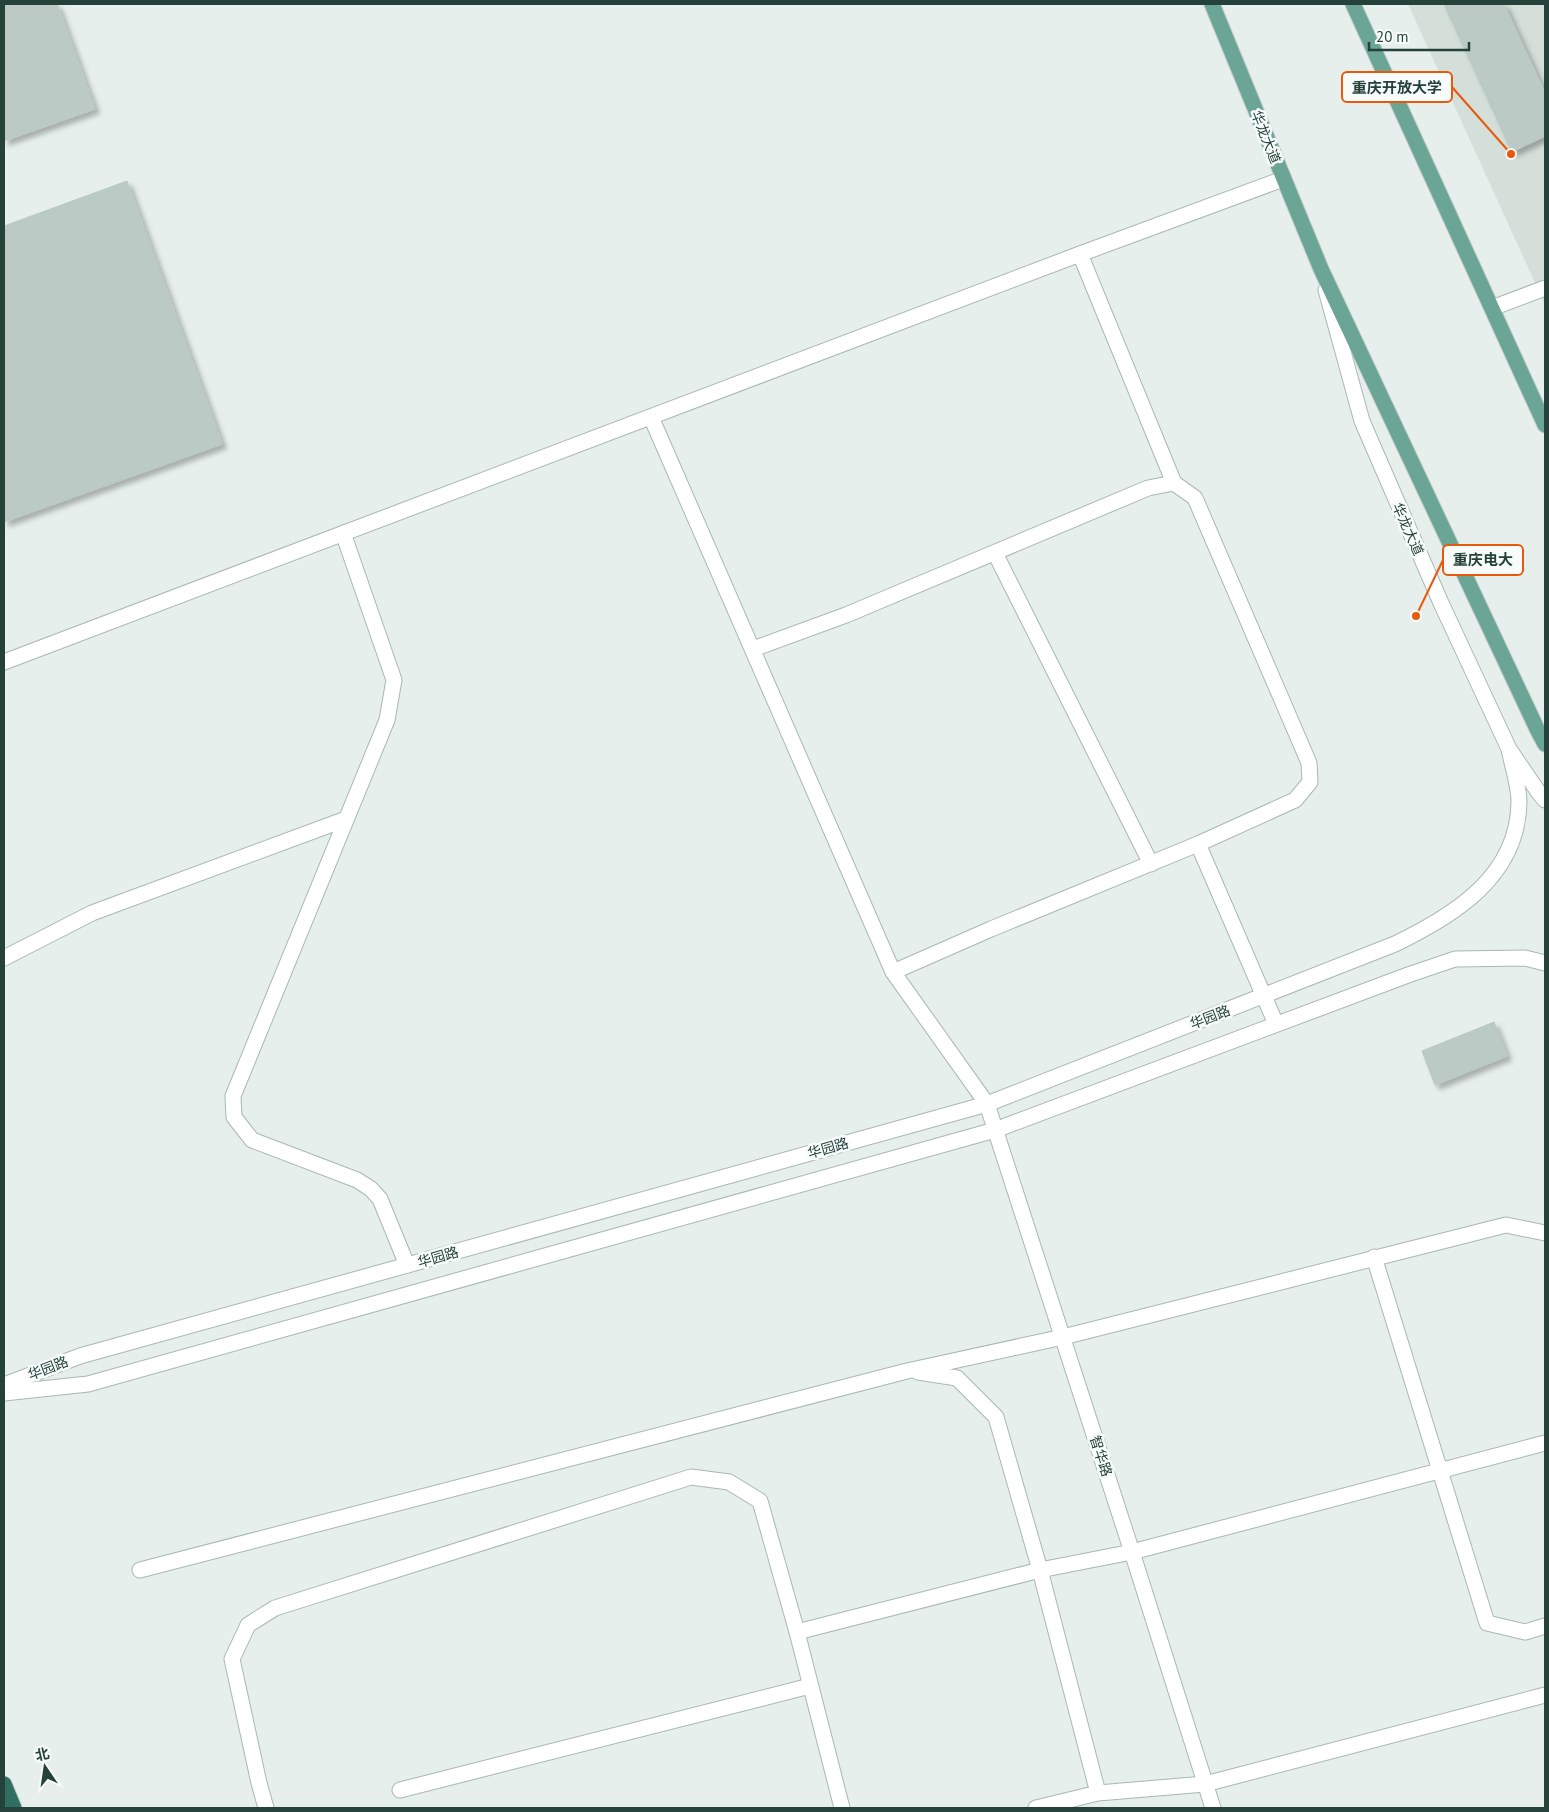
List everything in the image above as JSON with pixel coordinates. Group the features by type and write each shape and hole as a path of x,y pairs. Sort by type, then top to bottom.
{"highway":[{"path":"4,1784 14,1808"}],"main road":[{"name":"华龙大道","path":"1212,4 1321,269 1545,744"},
{"path":"1353,4 1545,425"}],"street":[{"path":"4,662 1080,254 1283,179"},
{"path":"893,972 991,929 1198,844 1295,800 1310,782 1309,763 1195,498 1174,483 1080,254"},
{"name":"华龙大道","path":"1321,269 1362,422 1441,603 1509,749 1545,800"},
{"path":"1492,308 1545,288"},
{"name":"智华路","path":"651,417 893,972 987,1104 1213,1808"},
{"path":"753,649 846,616 1148,488 1174,483"},
{"path":"344,533 394,680 387,720 233,1096 234,1117 252,1140 357,1180 371,1189 380,1199 408,1265"},
{"path":"995,553 1151,864"},
{"name":"华园路","path":"4,1386 80,1356 987,1104 1395,944 1426,930 1452,914 1474,896 1497,870 1507,854 1516,833 1519,800 1509,749"},
{"path":"4,958 92,913 346,819"},
{"path":"1198,844 1276,1024"},
{"name":"华园路","path":"4,1393 88,1384 995,1130 1408,975 1456,959 1525,958 1545,962"},
{"path":"140,1570 907,1371 1063,1337 1506,1225 1545,1232"},
{"path":"1374,1257 1487,1623 1525,1632 1545,1626"},
{"path":"907,1371 957,1378 996,1417 1040,1570 1098,1793"},
{"path":"797,1632 1040,1570 1132,1552 1545,1443"},
{"path":"266,1808 232,1659 248,1625 275,1608 692,1477 729,1482 760,1501 797,1632 842,1808"},
{"path":"400,1790 810,1686"},
{"path":"1036,1808 1098,1793 1205,1784 1545,1695"}],"shaded area":[{"path":"1408,4 1545,4 1545,305"}],"building":[{"path":"4,4 57,4 95,109 4,141"},
{"path":"1444,4 1504,4 1545,93 1545,136 1512,152"},
{"path":"127,181 222,444 4,522 4,226"},
{"path":"1494,1022 1507,1056 1435,1085 1422,1051"}],"place":[{"name":"重庆开放大学","path":"1511,154"},
{"name":"重庆电大","path":"1416,616"}]}
